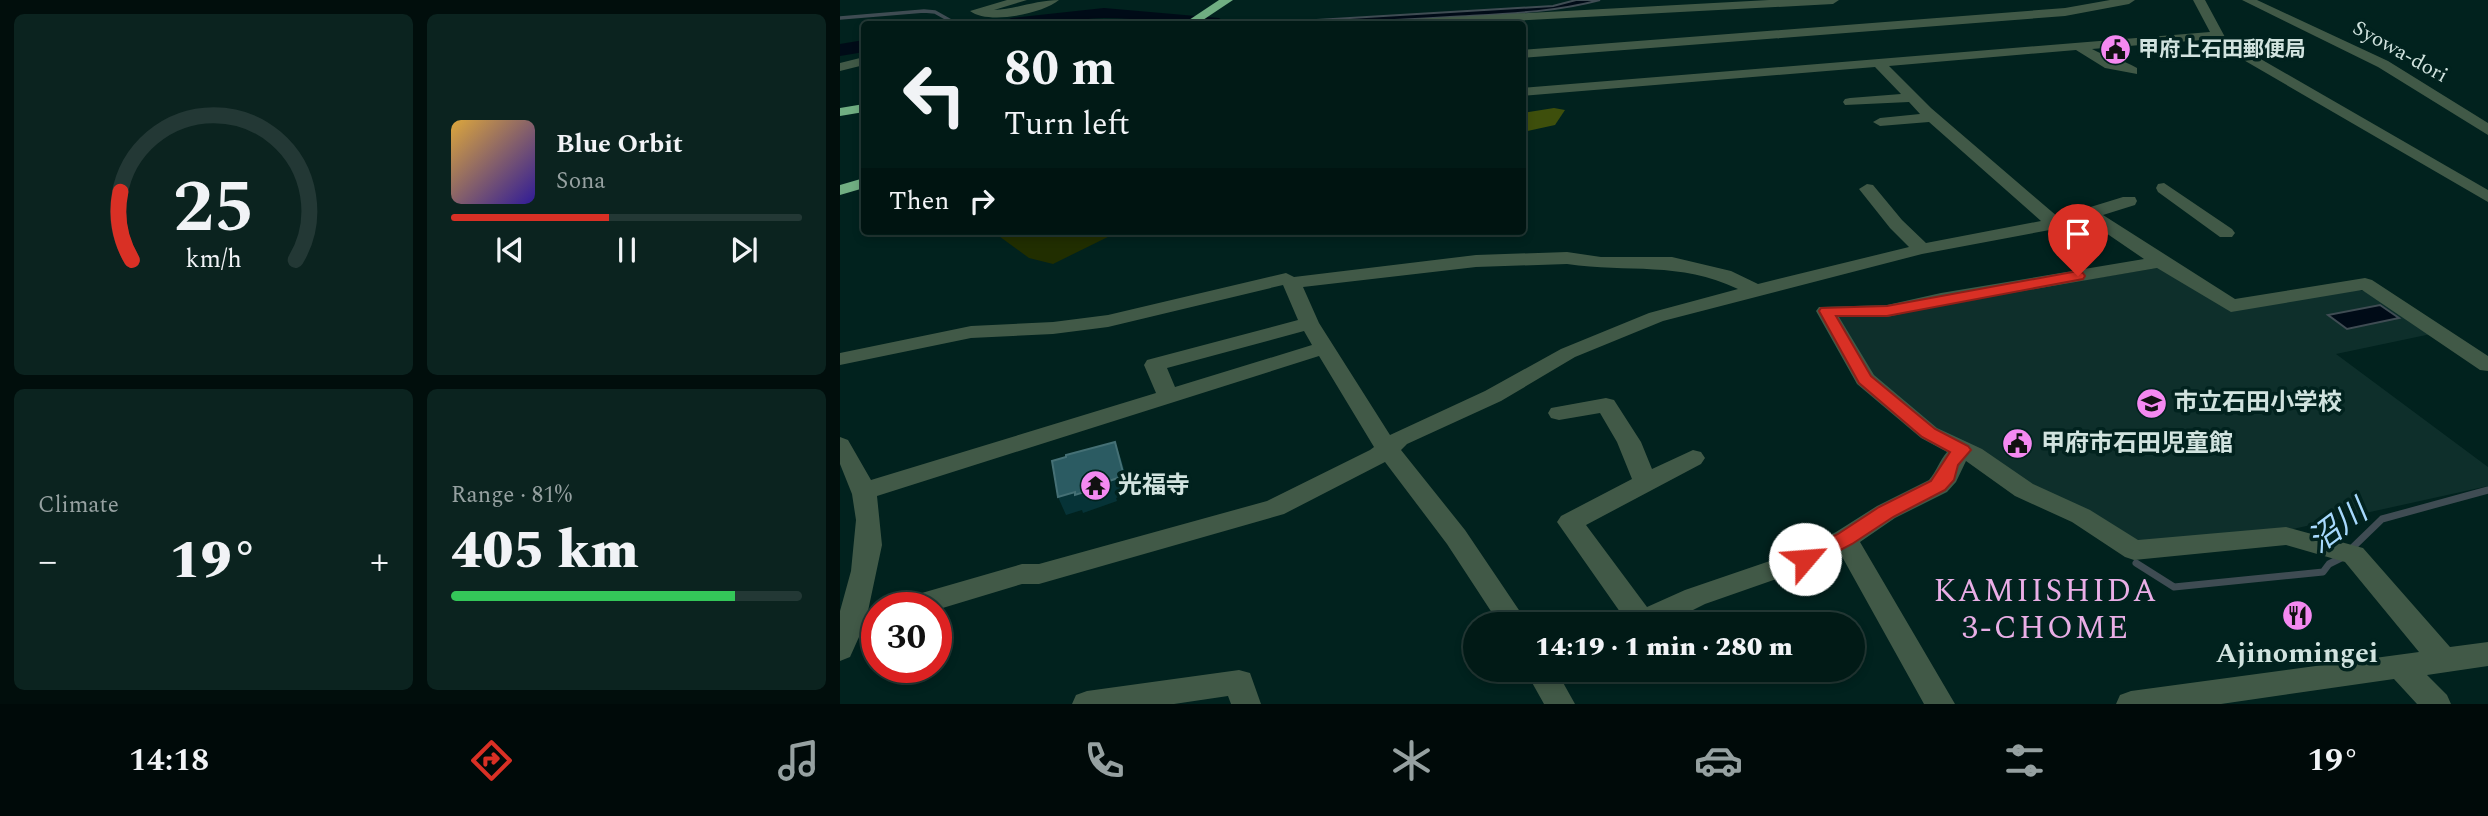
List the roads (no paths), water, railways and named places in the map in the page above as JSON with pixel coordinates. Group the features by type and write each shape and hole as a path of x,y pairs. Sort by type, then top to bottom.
{"highway":[{"path":"1194,21 1227,0"},
{"path":"840,112 861,108"},
{"path":"840,190 861,184"}],"street":[{"path":"1021,0 976,11 984,15 1010,12 1053,0"},
{"path":"1451,21 1833,0"},
{"path":"1526,54 2065,12 2129,0"},
{"path":"2199,0 2221,41 2488,197"},
{"name":"Syowa-dori","path":"2248,0 2383,64 2488,130"},
{"path":"1526,92 2217,35"},
{"path":"2078,46 2110,65 2120,64 2132,71"},
{"path":"840,67 861,62"},
{"path":"1879,63 1933,117 2055,224"},
{"path":"1850,102 1912,97"},
{"path":"1880,122 1933,117"},
{"path":"2164,188 2226,233"},
{"path":"1867,189 1896,224 1922,249"},
{"path":"952,595 1023,574 1039,574 1275,508 1329,483 1399,439 1493,396 1568,353 1656,317 1755,289 1922,249 2055,224 2129,201"},
{"path":"2090,214 2161,262 2206,287 2231,306 2365,284 2488,365"},
{"path":"840,359 971,332 1053,328 1108,321 1289,281 1476,261 1567,258 1601,263 1672,263 1724,275 1755,289"},
{"path":"2161,262 1941,299 1887,311 1826,311 1865,379 1929,433 1962,450 2024,490 2081,516 2134,550 2286,536 2354,555 2444,661"},
{"path":"1289,281 1309,323 1387,449 1456,537 1506,612"},
{"path":"1168,396 1155,365 1309,323"},
{"path":"865,491 1326,347"},
{"path":"1559,413 1606,405 1629,442 1644,482"},
{"path":"840,446 849,457 865,491 870,529 863,587 844,639"},
{"path":"1663,612 1695,597 1805,559 1845,539 1886,512 1938,485 1947,476 1950,464 1962,450"},
{"path":"1631,612 1570,522 1693,458"},
{"path":"1845,539 1940,704"},
{"path":"844,639 861,629"},
{"path":"2131,704 2488,654"},
{"path":"2402,668 2436,704"},
{"path":"1087,704 1239,682 1246,704"}],"waterway":[{"path":"840,18 924,11 935,12 951,21"},
{"path":"1036,21 1104,13 1188,21"},
{"path":"840,50 861,46"},
{"name":"沼川","path":"2350,550 2382,519 2488,490"},
{"name":"沼川","path":"2136,563 2174,587 2323,572 2329,564 2343,557"}],"place":[{"name":"甲府上石田郵便局","path":"2115,50"},
{"name":"市立石田小学校","path":"2151,403"},
{"name":"甲府市石田児童館","path":"2018,444"},
{"name":"光福寺","path":"1095,486"},
{"name":"Ajinomingei","path":"2297,616"}],"district":[{"name":"KAMIISHIDA 3-CHOME","path":"2046,610"}]}
